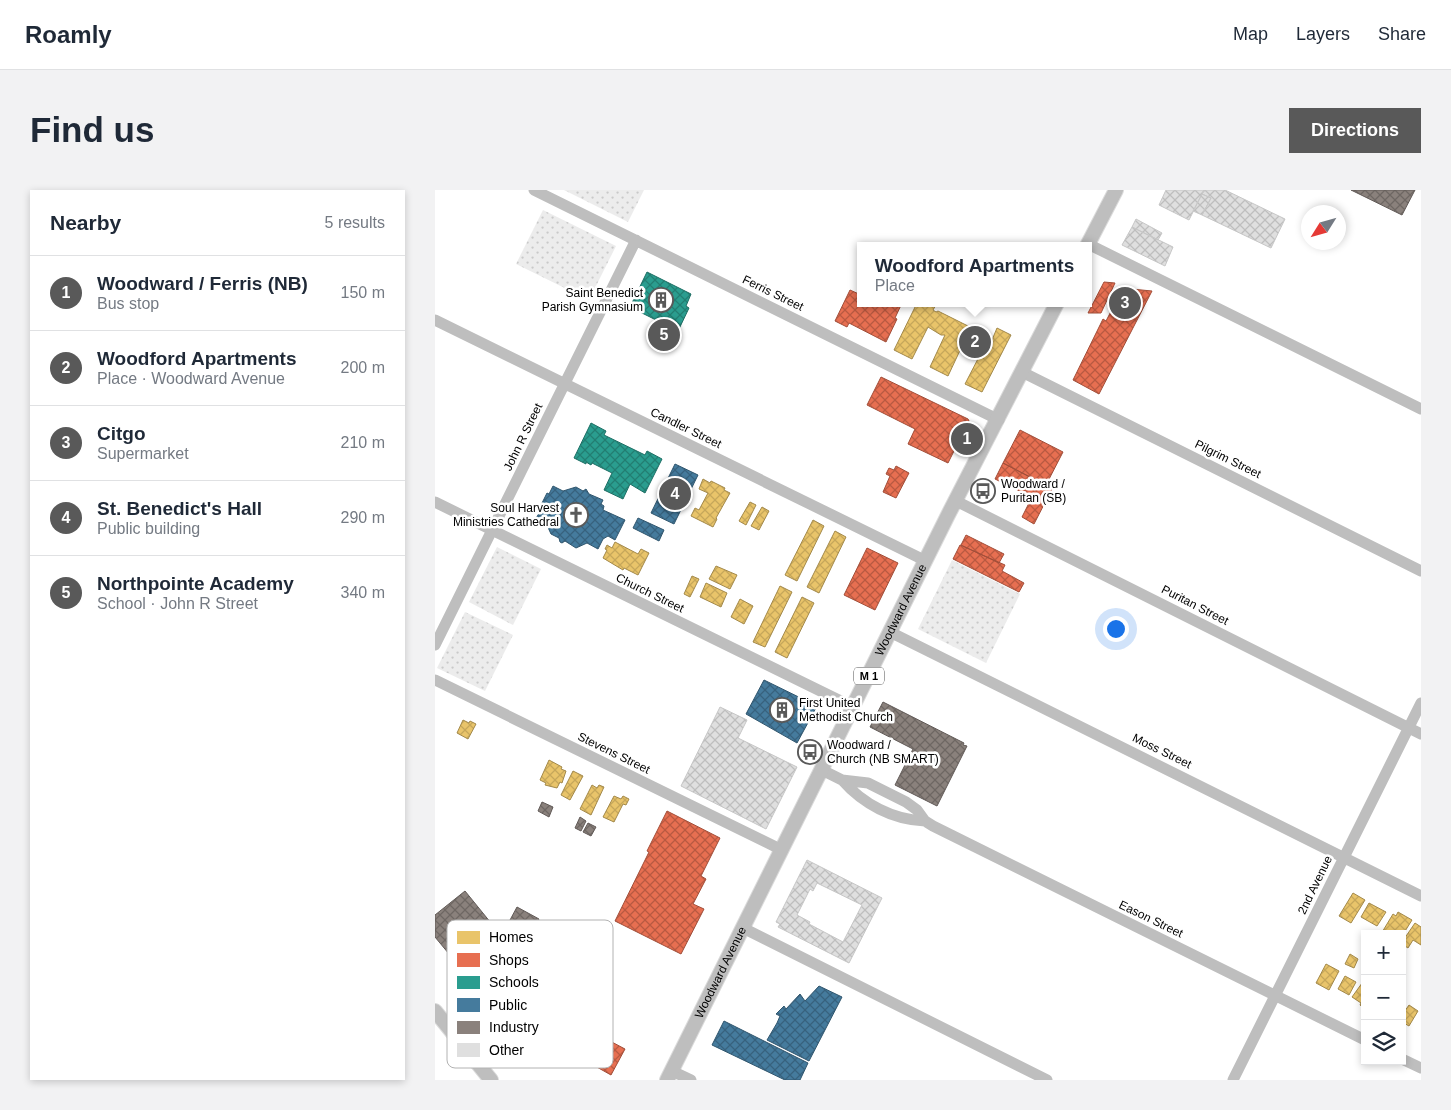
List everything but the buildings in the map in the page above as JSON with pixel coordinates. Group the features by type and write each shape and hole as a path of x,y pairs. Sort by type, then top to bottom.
{"main road":[{"path":"1090,242 1116,190"},
{"name":"Woodward Avenue","path":"670,1075 890,632 1055,307"},
{"path":"435,1011 447,1026"},
{"path":"481,1068 491,1080"}],"street":[{"name":"Ferris Street","path":"534,190 999,420"},
{"name":"John R Street","path":"435,645 636,240"},
{"path":"1092,247 1421,409"},
{"name":"Candler Street","path":"435,320 926,561"},
{"name":"Pilgrim Street","path":"1022,372 1421,571"},
{"name":"Puritan Street","path":"956,501 1421,734"},
{"name":"Church Street","path":"435,502 853,707"},
{"name":"Moss Street","path":"890,632 1421,896"},
{"name":"Stevens Street","path":"435,680 782,850"},
{"name":"2nd Avenue","path":"1233,1080 1421,703"},
{"name":"Eason Street","path":"822,770 842,780 861,799 899,818 925,821 1361,1038"},
{"name":"Eason Street","path":"842,780 869,783 917,810 925,821"},
{"path":"743,928 1047,1080"},
{"path":"1406,1061 1421,1068"},
{"path":"670,1075 691,1080"}],"shaded area":[{"path":"564,190 644,190 628,222"},
{"path":"543,210 616,246 589,300 516,264"},
{"path":"497,547 541,569 513,625 469,602"},
{"path":"952,560 1020,594 986,663 918,629"},
{"path":"465,612 513,635 485,691 437,668"}],"place":[{"name":"Saint Benedict Parish Gymnasium","path":"661,300"},
{"name":"Citgo","path":"1125,303"},
{"name":"Northpointe Academy","path":"664,335"},
{"name":"Woodford Apartments","path":"975,342"},
{"name":"Woodward / Ferris (NB)","path":"967,439"},
{"name":"Woodward / Puritan (SB)","path":"983,491"},
{"name":"St. Benedict's Hall","path":"675,494"},
{"name":"Soul Harvest Ministries Cathedral","path":"576,515"},
{"name":"First United Methodist Church","path":"782,710"},
{"name":"Woodward / Church (NB SMART)","path":"810,752"}]}
